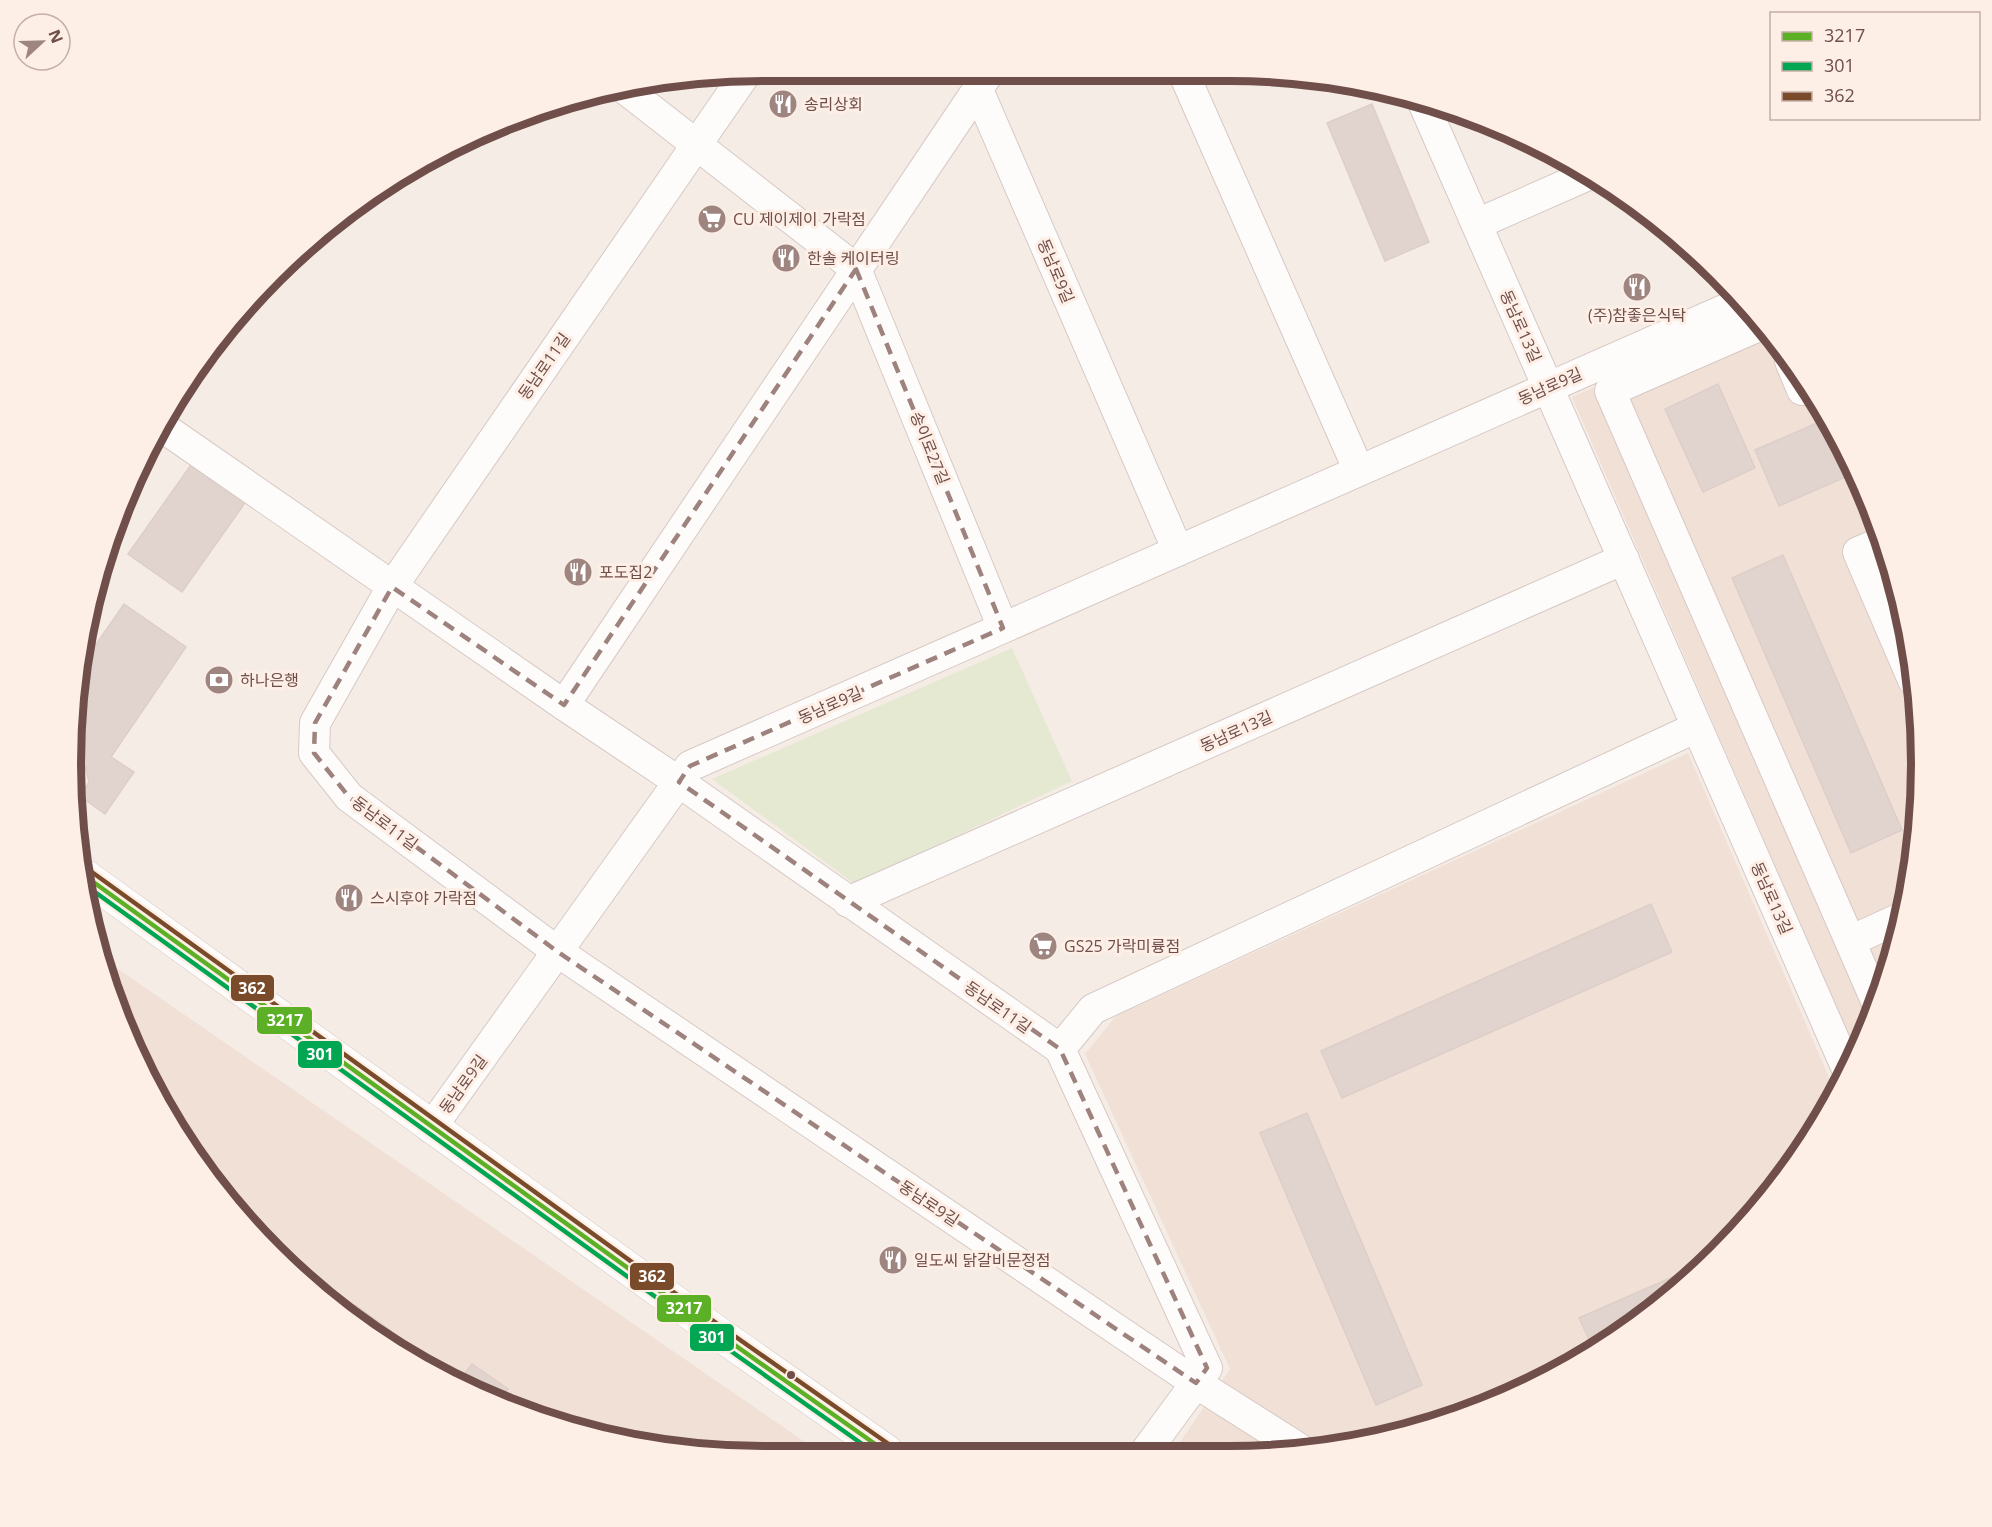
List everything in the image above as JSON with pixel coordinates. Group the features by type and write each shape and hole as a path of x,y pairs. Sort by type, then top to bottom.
{"main road":[{"path":"91,880 431,1128 880,1446"}],"street":[{"path":"564,705 983,81"},
{"name":"동남로9길","path":"984,81 1178,551"},
{"path":"1187,81 1359,471"},
{"path":"696,144 740,82"},
{"name":"송이로27길","path":"631,94 856,269 1003,628"},
{"name":"동남로13길","path":"1427,111 1843,1060"},
{"name":"동남로11길","path":"558,952 349,797 314,753 315,723 392,587 696,144"},
{"path":"1477,224 1580,178"},
{"name":"동남로9길","path":"431,1128 690,766 1735,305"},
{"path":"1754,328 1610,391 1872,991"},
{"name":"동남로11길","path":"168,431 392,587 679,782 1060,1049"},
{"path":"1875,545 1858,552 1902,654"},
{"name":"동남로13길","path":"848,902 1624,559"},
{"path":"1150,1446 1207,1368 1060,1049 1092,1010 1697,727"},
{"path":"1850,941 1892,922"},
{"name":"동남로9길","path":"558,952 1196,1383 1290,1443"}],"highlighted area":[{"path":"856,269 1003,628 690,766 679,782 1060,1049 1207,1368 1196,1383 558,952 349,797 314,753 315,723 392,587 564,705"}],"shaded area":[{"path":"1747,319 1796,384 1820,422 1859,502 1875,544 1898,630 1910,719 1911,764 1910,808 1898,897 1875,983 1852,1042 1572,397"},
{"path":"1688,753 1832,1083 1796,1143 1742,1214 1679,1277 1608,1331 1570,1355 1530,1376 1448,1410 1362,1433 1273,1445 1177,1446 1230,1369 1085,1054 1116,1016"},
{"path":"111,964 811,1446 719,1445 630,1433 587,1423 544,1410 462,1376 384,1331 313,1277 250,1214 222,1179 172,1105 151,1065 133,1025"}],"green space":[{"path":"1012,648 1072,781 855,884 712,779"}],"building":[{"path":"1372,104 1429,242 1385,261 1327,123"},
{"path":"1718,384 1755,468 1703,492 1665,409"},
{"path":"1820,422 1847,476 1779,506 1755,450"},
{"path":"193,462 247,500 182,592 128,554"},
{"path":"1783,555 1902,830 1851,853 1732,578"},
{"path":"124,604 186,647 111,757 134,772 105,814 82,797 89,782 81,750 82,719 90,652"},
{"path":"1651,904 1672,952 1342,1098 1321,1051"},
{"path":"1307,1113 1422,1385 1376,1405 1260,1133"},
{"path":"1684,1272 1644,1305 1590,1342 1579,1318"},
{"path":"355,1305 391,1331 389,1334 353,1309"},
{"path":"472,1364 508,1389 505,1393 511,1398 463,1376"}],"transit line":[{"name":"362","path":"90,871 726,1330 890,1445"},
{"name":"3217","path":"91,881 878,1446"},
{"name":"301","path":"93,891 865,1446"}],"place":[{"name":"송리상회","path":"783,104"},
{"name":"CU 제이제이 가락점","path":"712,219"},
{"name":"한솔 케이터링","path":"786,258"},
{"name":"(주)참좋은식탁","path":"1637,287"},
{"name":"포도집2","path":"578,572"},
{"name":"하나은행","path":"219,680"},
{"name":"스시후야 가락점","path":"349,898"},
{"name":"GS25 가락미륭점","path":"1043,946"},
{"name":"일도씨 닭갈비문정점","path":"893,1260"}]}
